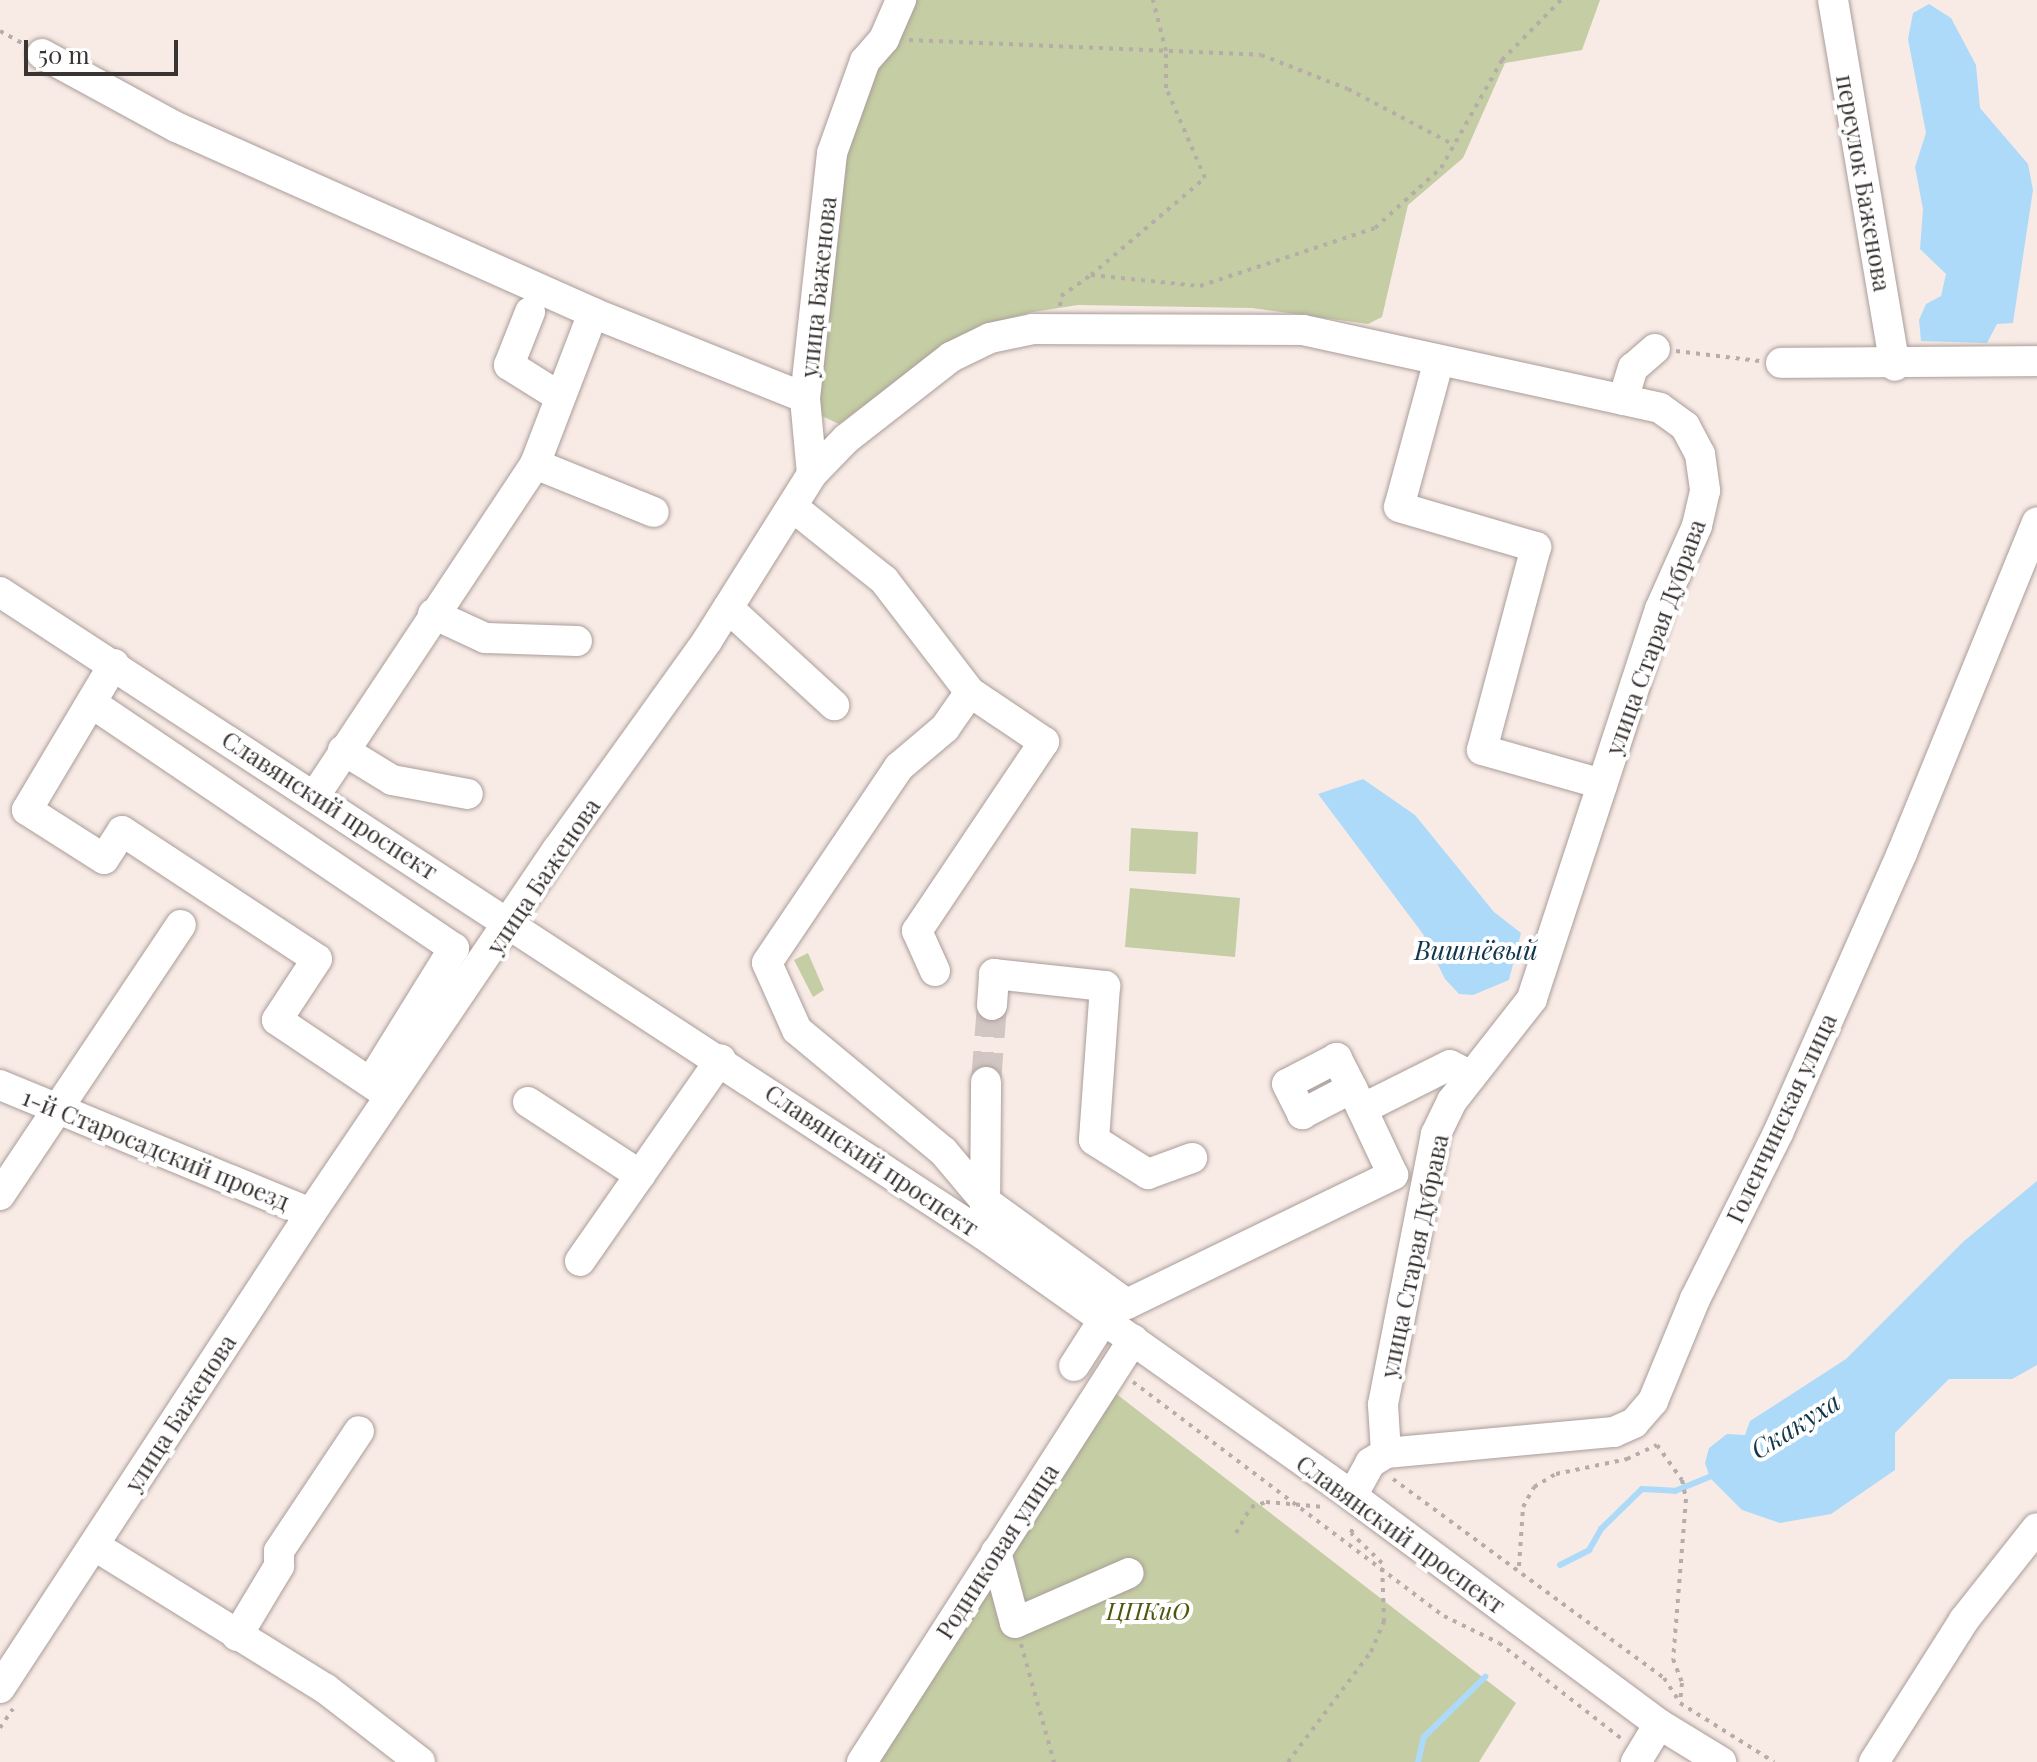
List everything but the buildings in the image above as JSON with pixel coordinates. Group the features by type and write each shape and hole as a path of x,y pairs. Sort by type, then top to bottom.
{"street":[{"name":"улица Баженова","path":"0,1688 311,1213 380,1089 512,922 794,508 812,474 805,398 832,153 865,61 884,39 901,0"},
{"name":"переулок Баженова","path":"1833,0 1895,366"},
{"path":"42,54 176,127 593,313 805,398"},
{"path":"530,312 509,365 560,397"},
{"path":"316,794 535,464 593,313"},
{"name":"улица Старая Дубрава","path":"812,474 846,439 951,357 990,338 1057,329 1303,330 1660,408 1685,426 1700,454 1705,491 1697,526 1660,609 1532,999 1471,1076 1436,1134 1383,1405 1378,1458"},
{"path":"1623,400 1633,368 1655,349"},
{"path":"1439,360 1399,507 1536,547 1482,750 1602,784"},
{"path":"1781,363 1895,366 2037,361"},
{"path":"535,464 654,512"},
{"path":"794,508 884,580 970,692 1044,742 917,931 935,971"},
{"name":"Голенчинская улица","path":"1644,1414 1778,1133 1902,853 2037,523"},
{"name":"Славянский проспект","path":"0,592 512,922 984,1235 1358,1501 1659,1724 1721,1762"},
{"path":"728,608 834,705"},
{"path":"433,614 485,638 577,641"},
{"path":"93,704 454,948 380,1089 277,1020 317,959 122,831 104,859 27,810 93,704 114,664"},
{"path":"970,692 945,728 899,767 767,963 797,1030 943,1151 986,1202 1127,1304 1393,1175 1357,1098 1450,1065 1471,1076"},
{"path":"343,750 392,780 468,794"},
{"path":"0,1195 181,925"},
{"path":"992,1005 994,974 1105,986 1094,1140 1148,1174 1192,1158"},
{"path":"580,1261 721,1059"},
{"path":"984,1235 986,1082"},
{"name":"1-й Старосадский проезд","path":"0,1085 311,1213"},
{"path":"528,1102 640,1175"},
{"path":"1074,1366 1104,1319"},
{"name":"Родниковая улица","path":"862,1762 1133,1340"},
{"path":"1358,1501 1378,1458 1614,1432 1644,1414"},
{"path":"237,1636 279,1566 279,1551 359,1431"},
{"path":"1874,1762 1964,1620 2037,1528"},
{"path":"95,1546 326,1689 420,1762"},
{"path":"996,1552 1015,1623 1129,1573"},
{"path":"1636,1762 1659,1724"}],"path":[{"path":"1057,329 1061,296 1091,275 1205,178 1166,88 1166,51 1153,0"},
{"path":"1091,275 1200,286 1375,228 1441,168 1502,60 1561,0"},
{"path":"884,39 1261,55 1348,89 1454,145"},
{"path":"1655,349 1781,363"},
{"path":"1115,1369 1305,1508 1444,1616 1499,1643 1607,1725"},
{"path":"1644,1414 1657,1445 1682,1480 1686,1499 1673,1659 1682,1683 1680,1703"},
{"path":"1519,1566 1523,1507 1534,1487 1556,1474 1627,1459 1657,1445"},
{"path":"1378,1458 1664,1678 1680,1703 1774,1762"},
{"path":"1236,1533 1251,1507 1266,1502 1317,1510 1358,1501 1351,1533 1382,1569 1384,1622 1371,1652 1288,1762"},
{"path":"1015,1623 1054,1762"}],"green space":[{"path":"913,0 1600,0 1582,50 1505,63 1463,158 1408,205 1382,317 1368,324 1252,308 1078,305 1033,312 981,325 945,345 839,424 822,416 817,401 841,157 873,64"},
{"path":"1131,828 1198,832 1196,874 1129,871"},
{"path":"1130,888 1240,898 1235,957 1125,947"},
{"path":"808,953 824,990 813,997 794,960"},
{"name":"ЦПКиО","path":"1110,1389 1516,1703 1479,1762 871,1762"}],"water":[{"path":"1929,4 1951,18 1976,65 1980,108 2028,164 2033,190 2013,323 1997,324 1987,343 1921,341 1919,320 1926,304 1941,296 1946,274 1920,249 1923,209 1915,167 1926,133 1908,39 1913,13"},
{"name":"Вишнёвый","path":"1363,779 1415,815 1494,912 1521,933 1509,980 1473,995 1459,994 1445,979 1423,934 1318,794"},
{"path":"2037,1181 2037,1365 2012,1379 1949,1379 1895,1433 1895,1470 1831,1514 1780,1523 1742,1510 1710,1478 1705,1463 1709,1448 1727,1434 1745,1435 1750,1421 1846,1359 1964,1241"}],"waterway":[{"name":"Скакуха","path":"1560,1565 1589,1550 1601,1529 1642,1489 1675,1491 1714,1475"},
{"name":"Скакуха","path":"1418,1762 1424,1737 1485,1677"}],"tunnel":[{"path":"986,1082 992,1005"}]}
